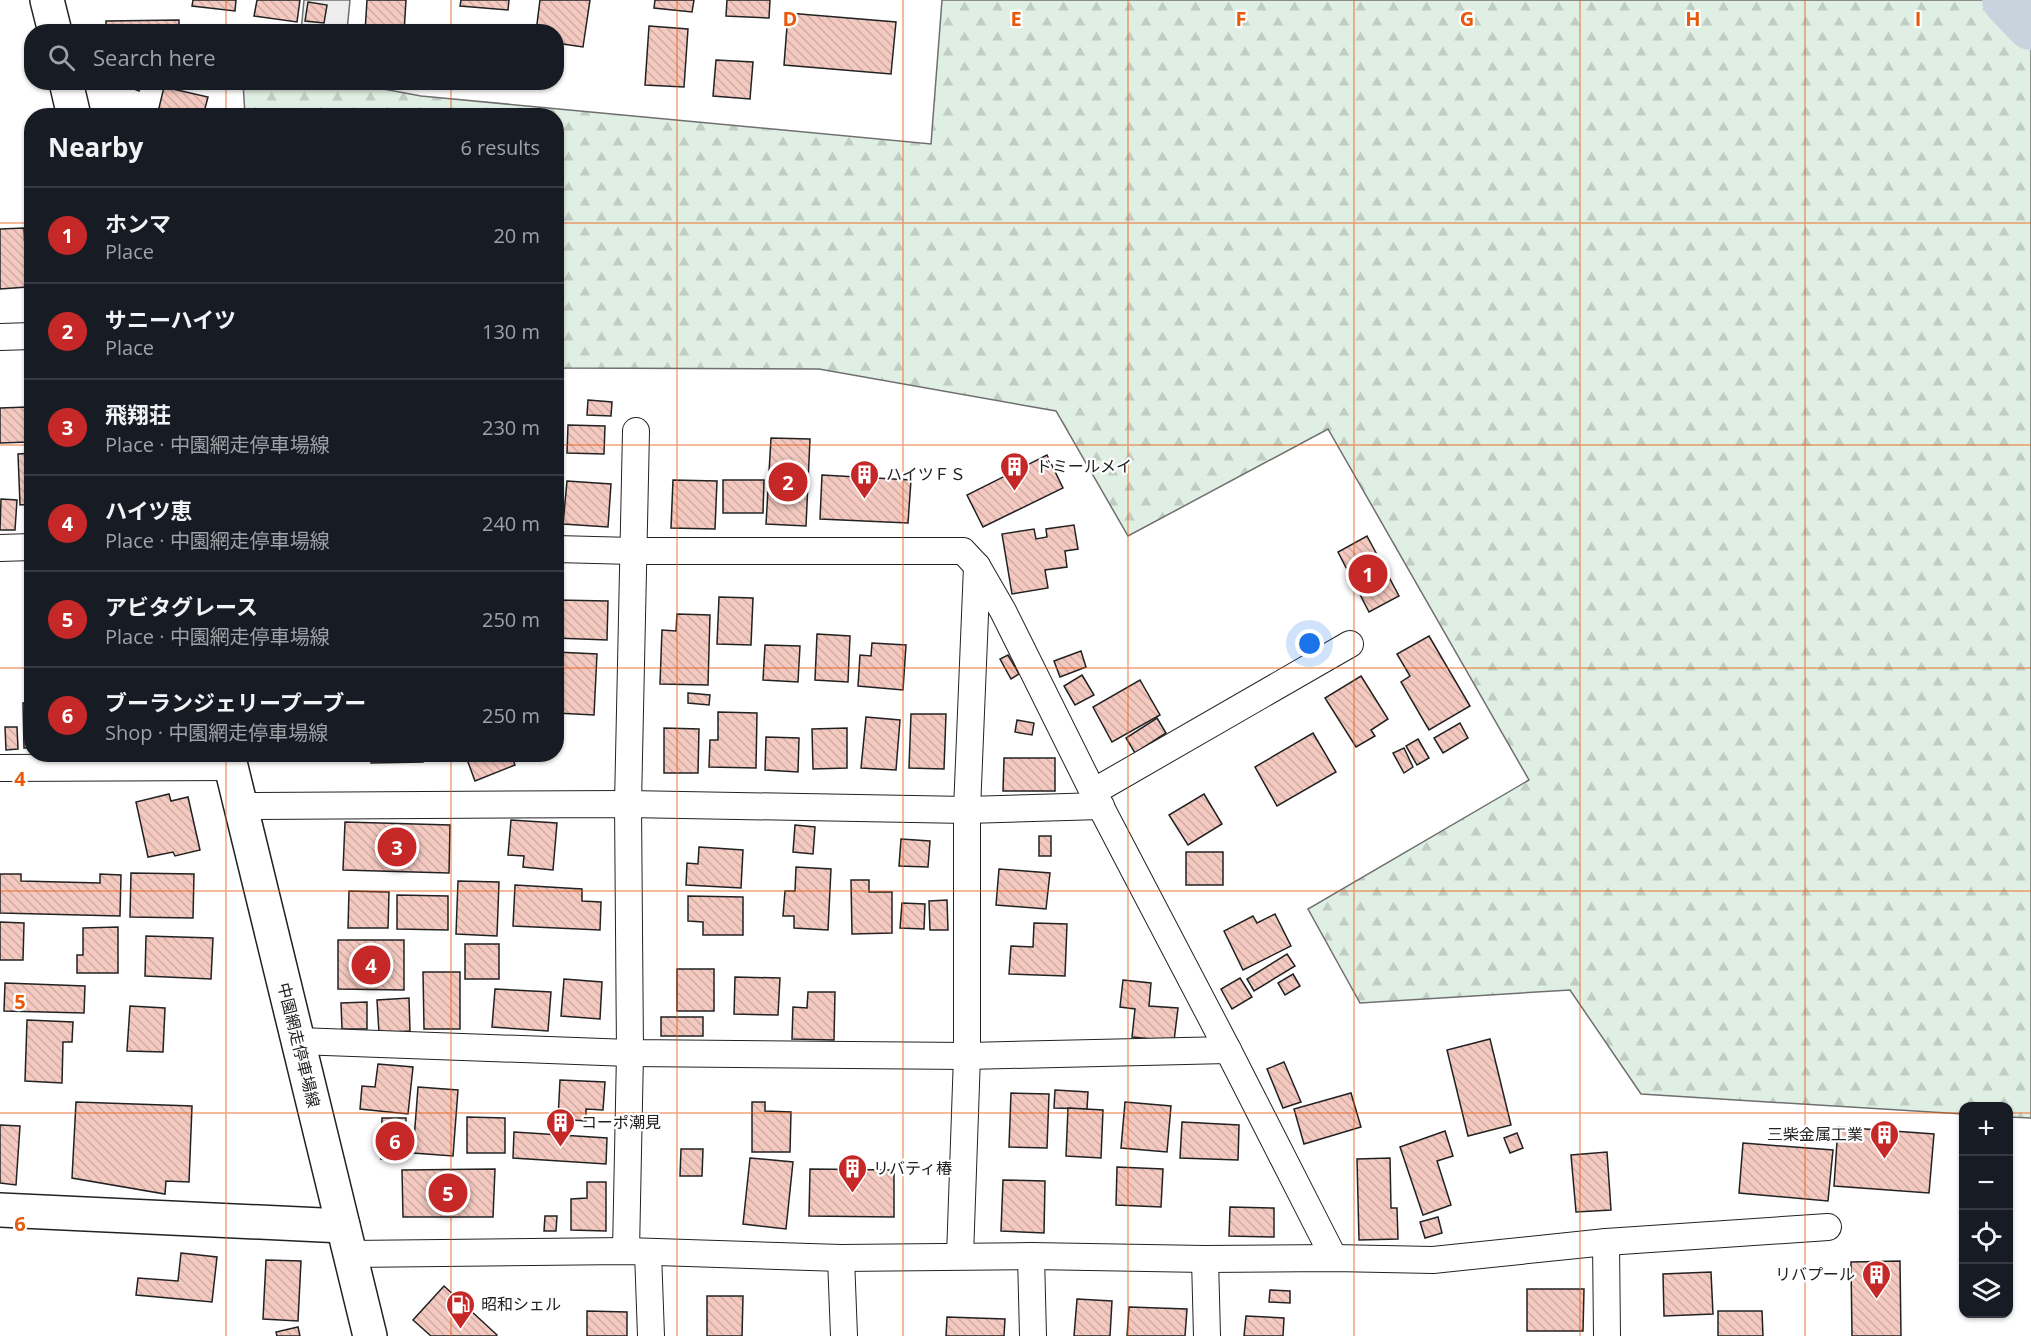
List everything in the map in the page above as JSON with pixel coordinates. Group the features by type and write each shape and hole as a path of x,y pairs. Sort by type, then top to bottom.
{"main road":[{"path":"47,0 53,24"},
{"path":"68,90 72,108"},
{"name":"中園網走停車場線","path":"229,762 370,1336"},
{"path":"0,1210 347,1240"}],"street":[{"path":"0,337 24,336"},
{"path":"636,431 628,804 630,1053 637,1252 651,1336"},
{"path":"0,548 24,547"},
{"path":"564,549 963,551 977,566 1003,611 1097,799 1334,1258"},
{"path":"960,1256 968,1056 966,810 977,566"},
{"path":"240,806 628,804 966,810 1097,799 1350,644"},
{"path":"0,768 196,762"},
{"path":"298,1041 630,1053 968,1056 1228,1050"},
{"path":"347,1240 842,1258 1031,1256 1433,1260 1606,1242 1828,1227"},
{"path":"1606,1242 1607,1336"},
{"path":"1031,1256 1033,1336"},
{"path":"842,1258 844,1336"},
{"path":"1205,1259 1207,1336"}],"green space":[{"path":"942,0 2031,0 2031,1118 2013,1117 2013,1102 1959,1102 1959,1114 1641,1094 1570,990 1360,1003 1308,909 1529,780 1328,429 1128,536 1056,411 819,369 564,368 564,109 931,144"},
{"path":"243,90 389,90 421,96 548,108 245,108"}],"shaded area":[{"path":"304,0 350,0 348,24 302,24"}],"building":[{"path":"193,0 236,0 235,11 192,6"},
{"path":"257,0 300,0 297,22 254,16"},
{"path":"367,0 406,0 404,24 366,24"},
{"path":"461,0 509,0 508,10 460,6"},
{"path":"540,0 590,0 583,47 564,44 564,24 537,24"},
{"path":"655,0 694,0 692,12 654,8"},
{"path":"727,0 770,0 769,18 726,16"},
{"path":"308,2 327,5 324,23 305,21"},
{"path":"788,13 896,22 891,74 784,65"},
{"path":"179,20 179,24 106,24 106,21"},
{"path":"649,26 688,29 684,87 645,85"},
{"path":"716,60 753,62 750,99 713,96"},
{"path":"163,90 177,90 208,97 205,108 159,108"},
{"path":"24,228 24,287 0,289 0,229"},
{"path":"588,400 612,402 611,416 587,415"},
{"path":"24,407 24,442 0,443 0,408"},
{"path":"568,425 605,426 604,454 567,453"},
{"path":"771,438 810,439 806,526 766,524"},
{"path":"18,454 24,454 24,505 20,505"},
{"name":"ドミールメイ","path":"1047,455 1063,488 983,527 967,495"},
{"name":"ハイツＦＳ","path":"822,475 911,480 908,523 820,519"},
{"path":"673,480 717,481 715,529 671,528"},
{"path":"723,480 764,480 763,513 723,513"},
{"path":"567,481 611,484 608,527 564,524"},
{"path":"1,499 17,500 15,530 0,530"},
{"path":"1074,525 1078,549 1065,551 1067,567 1045,570 1048,588 1012,594 1002,534 1034,529 1036,539 1047,537 1046,529"},
{"path":"1367,536 1399,596 1369,612 1338,552"},
{"path":"719,597 753,598 751,645 717,644"},
{"path":"564,600 608,601 607,640 564,638"},
{"path":"677,614 710,615 708,685 660,684 662,630 676,631"},
{"path":"817,634 850,636 848,682 815,680"},
{"path":"1429,636 1470,706 1429,730 1401,682 1410,676 1397,654"},
{"path":"872,643 906,645 903,690 858,686 860,655 871,656"},
{"path":"765,645 800,646 798,682 763,680"},
{"path":"1081,651 1086,667 1060,677 1054,661"},
{"path":"564,652 597,654 594,715 564,713"},
{"path":"1008,655 1019,674 1011,679 1000,659"},
{"path":"1082,675 1094,695 1075,705 1064,686"},
{"path":"1361,676 1388,719 1371,730 1375,736 1356,747 1325,698"},
{"path":"1140,680 1160,715 1112,742 1093,707"},
{"path":"688,693 710,695 709,705 688,703"},
{"path":"718,712 757,713 756,768 709,767 710,740 718,740"},
{"path":"911,714 946,714 944,769 909,768"},
{"path":"866,717 900,720 896,770 861,768"},
{"path":"1157,718 1166,733 1135,753 1126,738"},
{"path":"1017,720 1034,723 1032,735 1015,732"},
{"path":"1460,723 1468,738 1443,753 1434,738"},
{"path":"5,727 17,727 18,749 6,750"},
{"path":"664,728 699,729 698,773 664,773"},
{"path":"847,728 847,768 813,769 812,729"},
{"path":"1313,733 1336,772 1277,806 1255,767"},
{"path":"766,737 799,738 798,772 765,770"},
{"path":"1418,739 1429,758 1417,765 1406,746"},
{"path":"1404,748 1413,767 1404,773 1393,753"},
{"path":"1004,758 1055,758 1055,791 1003,791"},
{"path":"371,762 423,762 371,763"},
{"path":"468,762 514,762 515,765 475,781"},
{"path":"169,794 171,801 188,797 200,850 175,856 173,852 148,857 136,802"},
{"path":"1204,794 1222,824 1188,845 1169,815"},
{"path":"511,820 557,823 553,870 523,867 524,856 508,855"},
{"path":"345,822 450,825 449,873 343,870"},
{"path":"795,825 815,827 813,854 793,852"},
{"path":"1039,836 1051,836 1051,856 1039,856"},
{"path":"901,839 930,841 928,867 899,866"},
{"path":"699,847 743,850 741,888 686,885 687,863 698,864"},
{"path":"1186,852 1223,852 1223,885 1186,885"},
{"path":"796,867 831,869 828,930 794,928 794,916 783,916 785,891 795,891"},
{"path":"999,869 1050,873 1046,909 996,905"},
{"path":"131,873 194,874 193,918 130,917"},
{"path":"0,874 21,874 21,881 100,883 100,874 121,875 120,916 0,913"},
{"path":"851,880 869,880 869,892 892,892 892,933 852,934"},
{"path":"458,881 499,882 497,936 456,934"},
{"path":"515,885 582,889 582,901 601,902 600,930 513,926"},
{"path":"349,891 389,892 388,928 348,928"},
{"path":"397,895 448,896 448,930 397,929"},
{"path":"688,896 743,897 743,935 703,935 703,922 688,921"},
{"path":"947,900 948,930 930,930 929,901"},
{"path":"902,903 925,904 924,929 900,928"},
{"path":"1275,914 1291,946 1243,970 1224,931 1253,916 1257,923"},
{"path":"0,922 24,923 23,960 0,960"},
{"path":"1034,923 1067,924 1065,976 1009,974 1011,946 1033,947"},
{"path":"118,927 118,973 77,973 77,955 83,955 83,928"},
{"path":"146,936 213,938 211,979 145,976"},
{"path":"338,940 404,940 404,990 338,989"},
{"path":"465,944 499,944 499,979 465,979"},
{"path":"1287,954 1295,966 1254,991 1247,979"},
{"path":"677,969 714,969 714,1011 677,1011"},
{"path":"423,972 460,972 460,1029 424,1029"},
{"path":"1293,974 1300,986 1285,995 1278,983"},
{"path":"735,977 780,978 778,1015 734,1014"},
{"path":"1240,978 1252,997 1232,1009 1221,989"},
{"path":"564,979 602,982 600,1019 561,1016"},
{"path":"1123,980 1151,983 1149,1006 1178,1008 1174,1041 1132,1037 1135,1009 1120,1007"},
{"path":"5,983 85,986 84,1013 4,1011"},
{"path":"495,989 551,992 548,1031 492,1027"},
{"path":"808,992 835,992 834,1040 792,1039 793,1007 807,1008"},
{"path":"409,998 410,1031 379,1033 377,1000"},
{"path":"367,1002 367,1029 342,1029 341,1003"},
{"path":"130,1006 165,1008 163,1052 127,1051"},
{"path":"661,1017 703,1017 703,1036 661,1036"},
{"path":"27,1020 73,1022 72,1042 63,1042 62,1083 25,1081"},
{"path":"1490,1039 1511,1125 1468,1136 1447,1050"},
{"path":"1284,1062 1301,1102 1283,1108 1267,1069"},
{"path":"378,1064 413,1067 408,1114 360,1109 362,1086 375,1087"},
{"path":"560,1080 605,1082 603,1110 586,1109 586,1121 558,1119"},
{"path":"418,1087 458,1090 453,1156 413,1153"},
{"path":"1055,1090 1088,1092 1087,1109 1054,1108"},
{"path":"1011,1093 1049,1094 1047,1148 1009,1147"},
{"path":"1351,1093 1361,1127 1304,1144 1294,1109"},
{"path":"76,1102 192,1106 189,1182 166,1181 165,1194 72,1178"},
{"path":"752,1102 765,1102 765,1111 791,1112 790,1152 752,1152"},
{"path":"1125,1102 1171,1106 1167,1152 1121,1148"},
{"path":"1068,1108 1103,1110 1101,1158 1066,1156"},
{"path":"467,1117 505,1118 505,1153 467,1153"},
{"path":"382,1118 406,1118 405,1160 381,1159"},
{"path":"1182,1122 1239,1125 1238,1160 1180,1158"},
{"path":"0,1125 20,1126 16,1185 0,1183"},
{"name":"三柴金属工業","path":"1838,1127 1934,1134 1929,1193 1834,1186"},
{"path":"1445,1131 1453,1156 1437,1161 1451,1205 1423,1215 1400,1147"},
{"name":"コーポ潮見","path":"514,1132 607,1138 606,1164 513,1158"},
{"path":"1517,1133 1523,1148 1510,1153 1504,1138"},
{"path":"1743,1143 1833,1150 1828,1201 1739,1193"},
{"path":"681,1149 703,1149 702,1176 680,1176"},
{"path":"1607,1152 1611,1210 1576,1212 1571,1155"},
{"path":"750,1158 793,1162 786,1229 743,1224"},
{"path":"1390,1158 1391,1208 1397,1208 1398,1239 1359,1240 1357,1159"},
{"path":"1117,1167 1163,1169 1161,1207 1116,1205"},
{"path":"495,1169 493,1217 403,1217 402,1170"},
{"name":"リバティ椿","path":"810,1169 894,1170 894,1217 809,1216"},
{"path":"1003,1180 1045,1181 1044,1233 1001,1231"},
{"path":"587,1182 606,1182 606,1231 571,1230 571,1199 587,1198"},
{"path":"1230,1207 1274,1208 1274,1237 1229,1236"},
{"path":"545,1216 557,1216 556,1231 544,1231"},
{"path":"1438,1217 1442,1233 1425,1238 1420,1222"},
{"path":"181,1253 217,1257 212,1302 136,1295 138,1278 178,1281"},
{"path":"266,1260 301,1261 298,1321 263,1319"},
{"name":"リバプール","path":"1900,1261 1901,1336 1852,1336 1851,1262"},
{"path":"1711,1272 1713,1314 1664,1316 1663,1274"},
{"path":"444,1286 497,1335 431,1336 413,1320"},
{"path":"1527,1289 1584,1289 1583,1331 1527,1331"},
{"path":"1270,1290 1290,1291 1290,1303 1269,1302"},
{"path":"707,1296 743,1296 742,1336 707,1336"},
{"path":"1077,1299 1112,1301 1110,1336 1074,1336"},
{"path":"1129,1307 1187,1309 1185,1336 1127,1336"},
{"path":"587,1311 627,1312 627,1336 587,1336"},
{"path":"1718,1311 1762,1311 1763,1336 1718,1336"},
{"path":"1246,1316 1284,1318 1283,1336 1244,1336"},
{"path":"947,1317 1005,1319 1004,1336 946,1336"},
{"path":"298,1327 300,1336 277,1336 276,1332"}],"waterway":[{"path":"2007,0 2031,25"}],"place":[{"name":"サニーハイツ","path":"788,482"},
{"name":"ドミールメイ","path":"1015,492"},
{"name":"ハイツＦＳ","path":"865,500"},
{"name":"ホンマ","path":"1368,574"},
{"name":"飛翔荘","path":"397,847"},
{"name":"ハイツ恵","path":"371,965"},
{"name":"ブーランジェリープーブー","path":"395,1141"},
{"name":"コーポ潮見","path":"560,1148"},
{"name":"三柴金属工業","path":"1884,1160"},
{"name":"アビタグレース","path":"448,1193"},
{"name":"リバティ椿","path":"852,1194"},
{"name":"リバプール","path":"1876,1300"},
{"name":"昭和シェル","path":"460,1330"}]}
